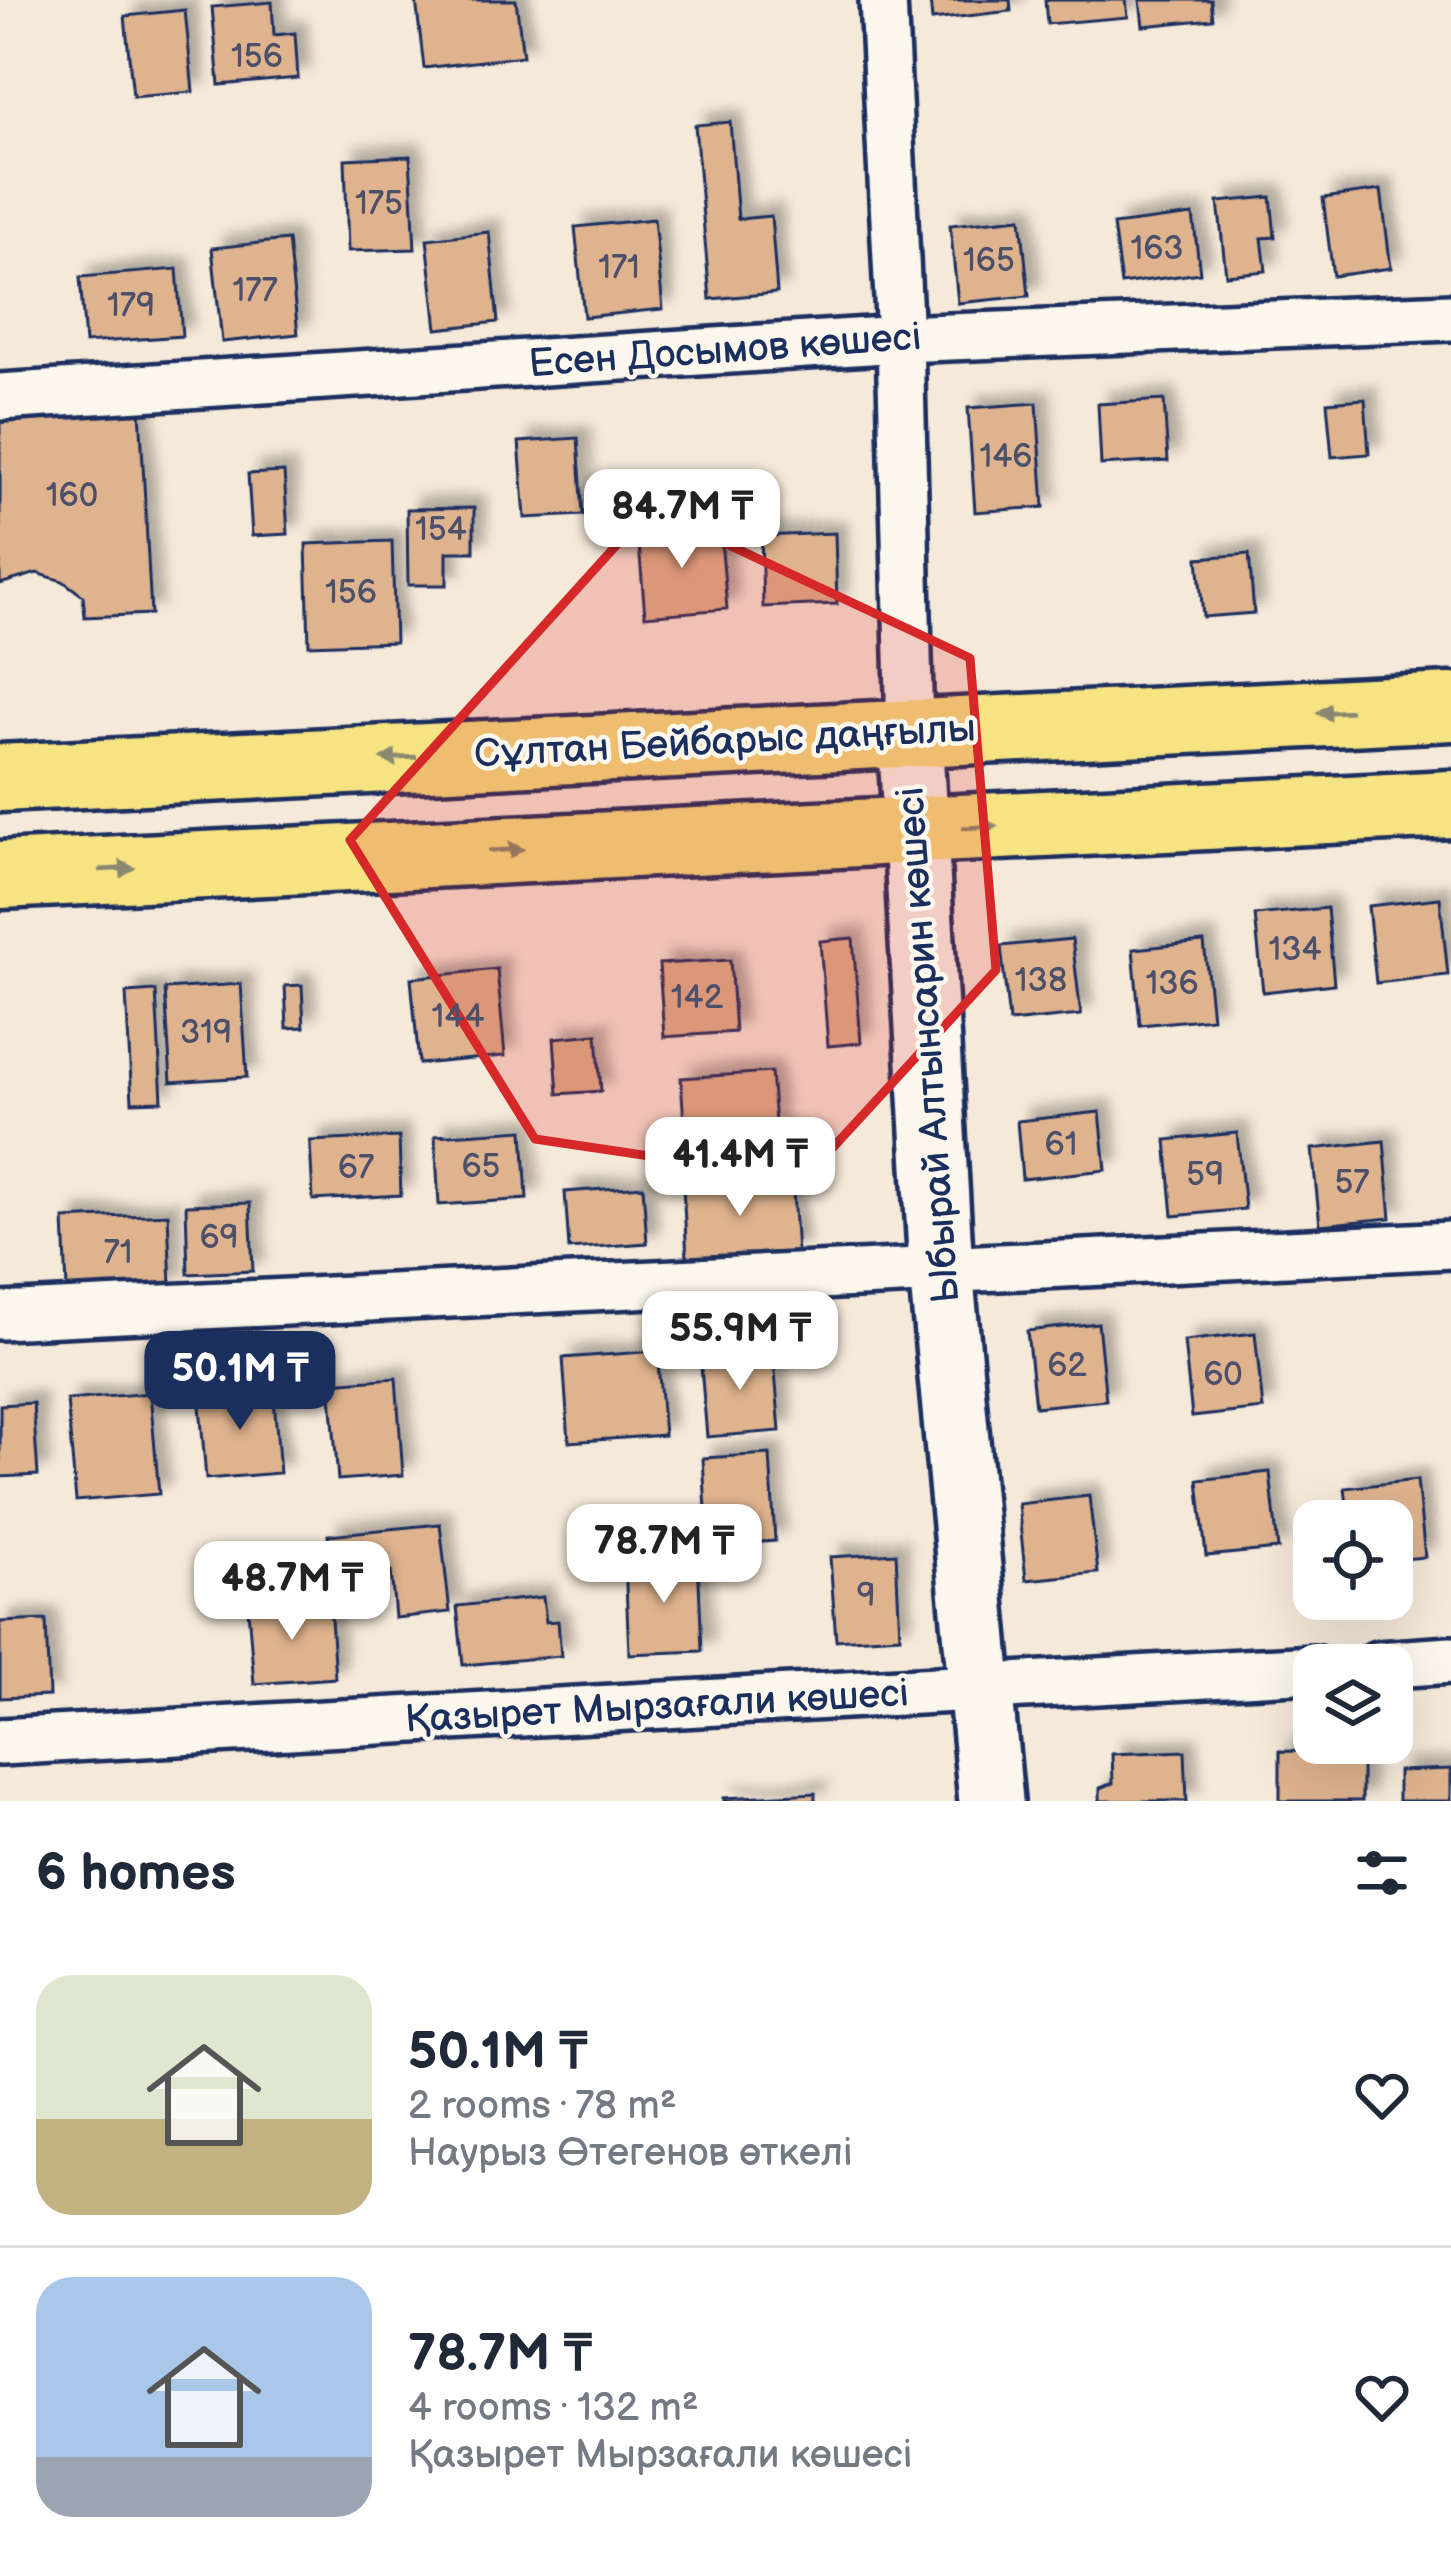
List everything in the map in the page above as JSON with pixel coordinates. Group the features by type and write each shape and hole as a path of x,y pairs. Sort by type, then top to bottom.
{"main road":[{"name":"Сұлтан Бейбарыс даңғылы","path":"0,778 1451,707"},
{"path":"0,875 1451,804"}],"street":[{"name":"Ыбырай Алтынсарин көшесі","path":"883,0 900,339 910,733 941,1270 991,1801"},
{"name":"Есен Досымов көшесі","path":"0,397 900,339 1451,317"},
{"path":"0,1316 1451,1245"},
{"path":"1413,1663 1451,1660"},
{"name":"Қазырет Мырзағали көшесі","path":"0,1742 1293,1670"}],"highlighted area":[{"path":"650,508 970,658 996,970 804,1179 535,1139 350,840"}],"building":[{"path":"416,0 516,0 523,56 424,68"},
{"path":"930,0 1010,0 1011,11 932,20"},
{"path":"1045,0 1126,0 1128,17 1047,24"},
{"path":"1140,0 1211,0 1213,19 1143,26"},
{"path":"272,2 274,35 295,33 298,78 219,85 212,7"},
{"path":"185,10 193,92 133,97 125,16"},
{"path":"730,122 738,219 771,216 777,293 710,299 695,125"},
{"path":"410,156 415,249 348,251 345,159"},
{"path":"1381,190 1391,268 1333,276 1323,198"},
{"path":"1271,197 1275,237 1262,238 1266,271 1226,275 1218,202"},
{"path":"1193,215 1200,273 1121,284 1113,225"},
{"path":"1021,218 1029,296 958,303 950,225"},
{"path":"654,219 663,309 584,317 575,227"},
{"path":"489,232 498,322 437,329 427,239"},
{"path":"288,240 298,334 222,342 212,248"},
{"path":"177,269 182,336 85,343 80,277"},
{"path":"1365,399 1369,454 1332,457 1327,402"},
{"path":"1164,400 1168,461 1101,465 1098,404"},
{"path":"1037,403 1044,507 975,512 968,408"},
{"path":"140,409 151,614 85,617 83,596 63,581 37,573 0,584 0,420"},
{"path":"578,438 583,515 525,518 519,442"},
{"path":"284,472 288,534 252,536 248,474"},
{"path":"474,508 474,552 447,552 447,585 408,585 407,509"},
{"path":"720,527 727,609 645,616 638,533"},
{"path":"835,533 837,604 763,607 761,536"},
{"path":"392,541 395,642 309,645 306,544"},
{"path":"1249,554 1254,613 1203,617 1198,558"},
{"path":"1440,898 1448,975 1376,983 1368,906"},
{"path":"1327,908 1334,984 1263,992 1255,915"},
{"path":"853,938 861,1043 828,1046 820,941"},
{"path":"1072,939 1081,1015 1009,1022 1001,946"},
{"path":"1204,942 1212,1018 1140,1025 1133,949"},
{"path":"730,960 735,1032 664,1037 659,964"},
{"path":"497,969 505,1056 419,1064 411,978"},
{"path":"241,984 247,1077 171,1082 165,989"},
{"path":"302,985 304,1027 287,1028 285,986"},
{"path":"156,991 162,1101 132,1102 126,993"},
{"path":"597,1034 601,1091 558,1094 554,1038"},
{"path":"771,1072 777,1149 686,1155 681,1078"},
{"path":"1100,1112 1106,1170 1022,1179 1017,1121"},
{"path":"523,1130 527,1199 439,1205 435,1136"},
{"path":"1237,1133 1245,1209 1173,1216 1166,1140"},
{"path":"399,1137 401,1195 313,1200 310,1141"},
{"path":"1384,1141 1391,1218 1320,1225 1312,1149"},
{"path":"792,1179 797,1252 687,1259 683,1186"},
{"path":"643,1186 647,1243 569,1249 565,1192"},
{"path":"250,1203 253,1271 188,1274 186,1205"},
{"path":"168,1214 171,1286 67,1291 64,1219"},
{"path":"1098,1323 1106,1400 1035,1407 1027,1331"},
{"path":"1255,1333 1263,1409 1192,1417 1184,1341"},
{"path":"773,1348 780,1431 707,1437 700,1355"},
{"path":"657,1351 664,1435 569,1442 563,1358"},
{"path":"396,1378 403,1475 338,1480 330,1383"},
{"path":"273,1387 280,1473 206,1479 199,1393"},
{"path":"150,1393 159,1494 76,1501 67,1400"},
{"path":"33,1403 38,1475 0,1477 0,1405"},
{"path":"770,1454 775,1541 708,1546 703,1458"},
{"path":"1270,1472 1278,1549 1206,1556 1198,1480"},
{"path":"1417,1480 1425,1557 1413,1558 1413,1500 1346,1500 1345,1488"},
{"path":"1089,1496 1098,1573 1026,1580 1018,1504"},
{"path":"440,1524 450,1612 395,1618 391,1571 333,1578 328,1535"},
{"path":"896,1553 900,1636 836,1640 830,1557"},
{"path":"698,1558 702,1651 629,1654 625,1562"},
{"path":"543,1597 546,1622 558,1621 561,1656 463,1665 457,1606"},
{"path":"330,1603 335,1678 254,1684 248,1609"},
{"path":"46,1620 49,1696 0,1698 0,1622"},
{"path":"1185,1751 1187,1801 1100,1801 1100,1788 1113,1783 1112,1754"},
{"path":"1280,1751 1293,1751 1293,1764 1362,1764 1362,1801 1280,1801"},
{"path":"1451,1769 1451,1801 1398,1801 1398,1771"},
{"path":"815,1793 815,1801 724,1801 724,1798"}]}
